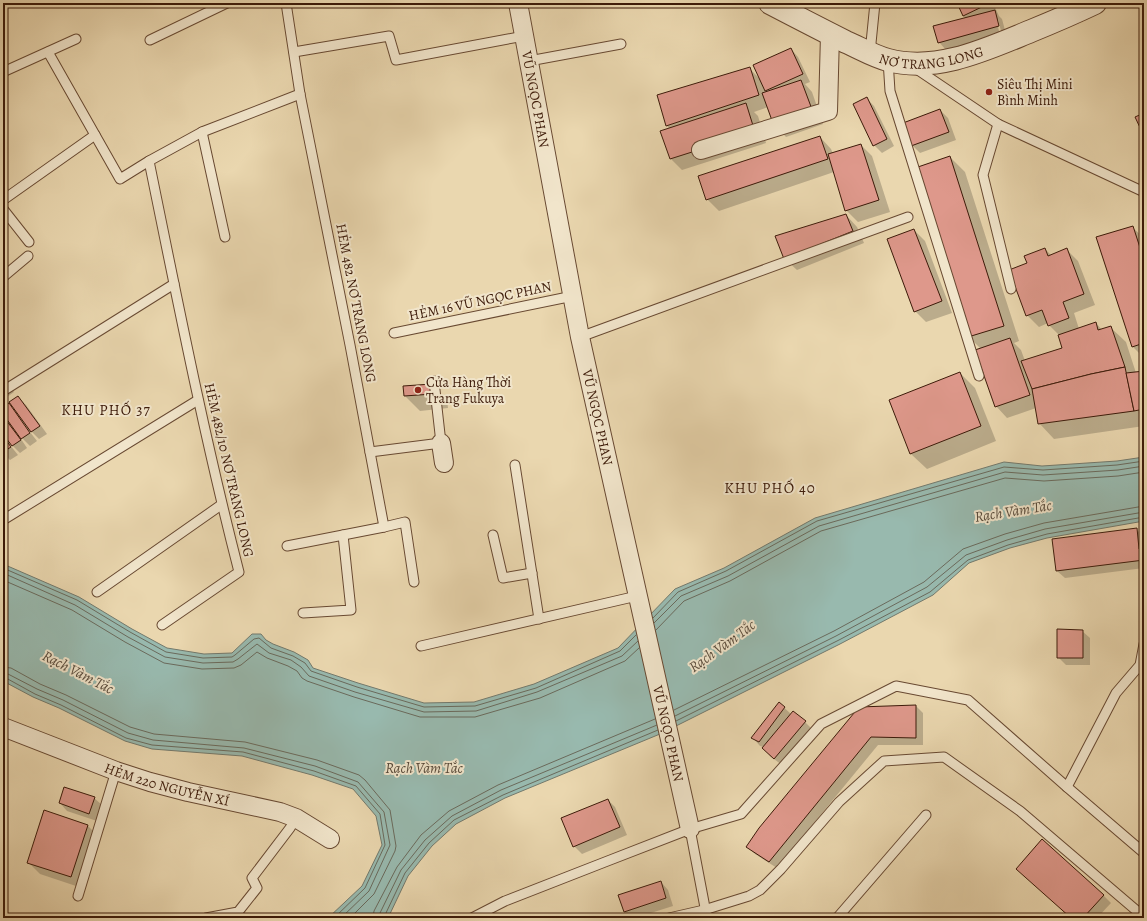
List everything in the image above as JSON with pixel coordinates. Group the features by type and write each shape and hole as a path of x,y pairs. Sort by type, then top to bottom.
{"street":[{"name":"VŨ NGỌC PHAN","path":"518,3 580,337 690,829"},
{"name":"NƠ TRANG LONG","path":"770,3 830,34 889,59 929,64 975,53 1000,44 1086,5"},
{"path":"701,150 828,111 830,34"},
{"path":"441,442 444,463"},
{"name":"HẺM 220 NGUYỄN XÍ","path":"3,727 116,771 150,782 280,812 296,818 330,839"}],"lane":[{"path":"150,40 227,3"},
{"name":"HẺM 482 NƠ TRANG LONG","path":"286,3 300,94 350,344 384,526"},
{"path":"875,3 889,59 890,91 979,376"},
{"path":"294,52 389,36 396,60 524,36"},
{"path":"3,72 76,39"},
{"path":"529,61 621,44"},
{"path":"48,52 120,179 202,132 300,94"},
{"path":"889,59 998,124 1144,192"},
{"path":"998,124 983,175 1010,289"},
{"path":"202,132 225,236"},
{"path":"3,200 95,135"},
{"name":"HẺM 482/10 NƠ TRANG LONG","path":"149,161 198,400 238,572 162,625"},
{"path":"3,209 30,242"},
{"path":"580,337 908,217"},
{"path":"3,277 28,256"},
{"path":"3,391 174,284"},
{"name":"HẺM 16 VŨ NGỌC PHAN","path":"394,333 573,296"},
{"path":"370,452 441,442 434,381"},
{"path":"3,520 198,400"},
{"path":"515,466 539,619"},
{"path":"97,592 222,505"},
{"path":"287,546 405,522 414,582"},
{"path":"303,613 350,610 343,535"},
{"path":"493,535 503,578 532,573"},
{"path":"421,646 539,619 639,604"},
{"path":"1067,787 1116,693 1140,664 1144,644"},
{"path":"472,918 512,898 690,829 741,814 821,724 896,686 968,700 1144,853"},
{"path":"669,918 706,914 760,890 781,869 839,802 884,761 944,757 1020,811 1144,917"},
{"path":"78,896 116,771"},
{"path":"837,918 926,815"},
{"path":"206,918 238,912 257,888 252,878 296,818"},
{"path":"690,829 706,914"}],"water":[{"name":"Rạch Vàm Tắc","path":"1144,457 1144,521 1047,538 1010,548 969,563 933,595 840,644 660,734 505,798 456,824 432,846 408,876 388,918 328,918 362,886 382,845 376,816 353,789 312,775 242,756 152,749 125,741 3,681 3,564 79,597 167,648 204,654 232,653 252,634 261,634 266,640 273,644 294,652 308,660 313,668 358,683 424,703 474,702 534,684 618,648 675,589 724,568 815,518 1004,462 1042,466 1117,461"}],"building":[{"path":"957,3 988,3 988,4 963,16"},
{"path":"995,10 999,26 938,43 933,26"},
{"path":"791,48 803,74 765,91 753,65"},
{"path":"750,67 759,95 666,126 657,95"},
{"path":"801,80 813,112 774,126 762,93"},
{"path":"867,97 887,139 873,146 853,104"},
{"path":"746,103 755,132 670,159 660,131"},
{"path":"940,109 949,132 911,146 903,123"},
{"path":"1144,113 1144,136 1135,117"},
{"path":"820,136 828,159 706,200 698,176"},
{"path":"861,144 879,200 845,211 828,154"},
{"path":"950,156 1004,326 968,337 915,168"},
{"path":"846,214 853,231 784,259 775,236"},
{"path":"1133,226 1144,260 1144,343 1132,347 1096,237"},
{"path":"914,229 942,301 914,312 887,239"},
{"path":"1045,248 1048,256 1067,248 1084,294 1063,302 1069,318 1048,326 1042,310 1026,316 1009,270 1027,263 1024,256"},
{"path":"1096,322 1098,330 1111,326 1125,367 1032,389 1021,361 1062,348 1058,335"},
{"path":"1010,338 1030,395 995,407 975,350"},
{"path":"1125,367 1134,411 1038,424 1032,389"},
{"path":"1144,371 1144,409 1134,411 1126,373"},
{"path":"960,372 981,426 910,454 889,400"},
{"name":"Cửa Hàng Thời Trang Fukuya","path":"432,384 433,394 404,396 403,386"},
{"path":"18,396 40,426 31,432 9,402"},
{"path":"9,403 30,433 21,439 3,414 3,407"},
{"path":"3,416 21,440 12,446 3,434"},
{"path":"3,436 11,447 3,452"},
{"path":"1137,528 1139,549 1144,548 1144,560 1056,571 1052,539"},
{"path":"1057,629 1083,630 1083,658 1057,658"},
{"path":"779,702 785,707 759,742 751,738"},
{"path":"916,705 916,738 871,737 769,862 746,847 759,828 859,707"},
{"path":"793,711 806,721 774,759 762,748"},
{"path":"64,787 95,797 89,814 59,803"},
{"path":"608,799 620,827 573,847 561,818"},
{"path":"44,810 88,825 71,877 27,863"},
{"path":"1042,839 1104,895 1083,918 1071,918 1016,869"},
{"path":"661,881 666,898 624,912 618,895"}],"place":[{"name":"Siêu Thị Mini Bình Minh","path":"989,92"},
{"name":"Cửa Hàng Thời Trang Fukuya","path":"418,390"}],"district":[{"name":"KHU PHỐ 37","path":"106,410"},
{"name":"KHU PHỐ 40","path":"770,488"}]}
